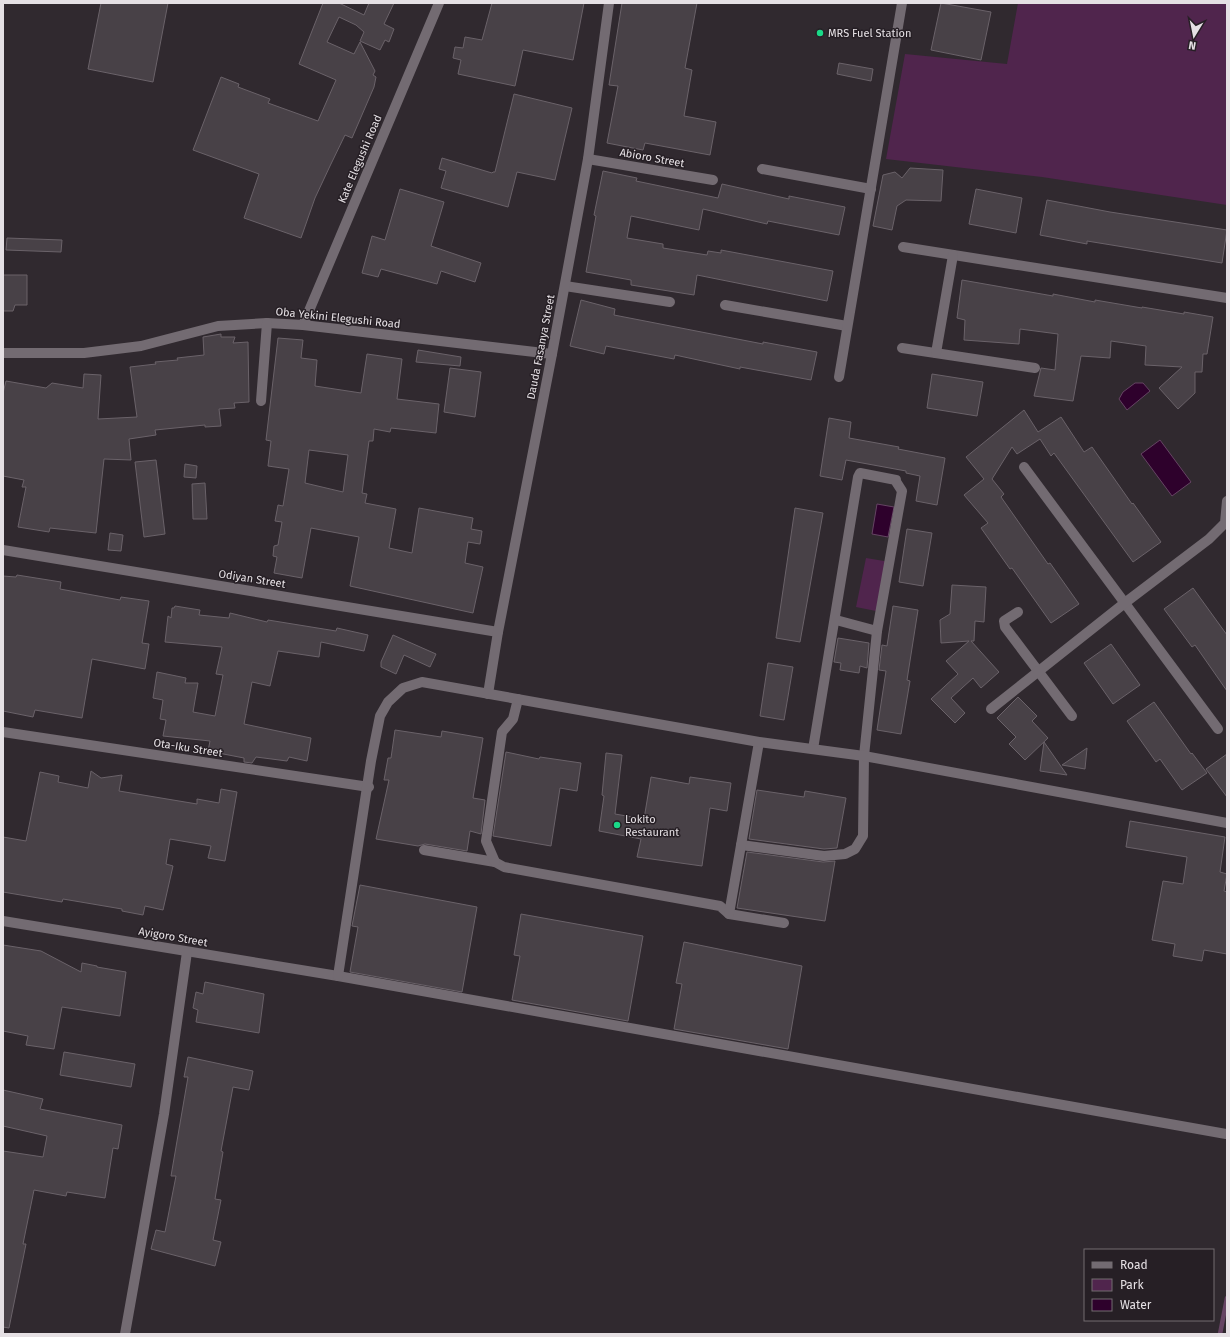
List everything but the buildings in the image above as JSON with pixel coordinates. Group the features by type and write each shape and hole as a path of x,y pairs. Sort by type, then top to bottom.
{"street":[{"name":"Kate Elegushi Road","path":"303,325 439,3"},
{"name":"Dauda Fasanya Street","path":"488,694 498,632 588,159 609,3"},
{"path":"839,377 902,3"},
{"name":"Abioro Street","path":"588,159 713,180"},
{"path":"762,169 871,188"},
{"path":"903,247 1227,298"},
{"path":"936,353 953,255"},
{"path":"565,286 670,302"},
{"path":"725,306 847,326"},
{"name":"Oba Yekini Elegushi Road","path":"3,353 84,353 141,346 218,326 267,323 303,325 552,354"},
{"path":"261,401 267,323"},
{"path":"902,348 1035,368"},
{"path":"1024,467 1126,602 1218,729"},
{"path":"741,845 824,856 845,854 855,849 862,836 864,756 877,631 902,491 896,480 860,473 858,477 859,480 836,620 813,749"},
{"path":"991,709 1126,602 1209,539 1226,523 1227,501"},
{"name":"Odiyan Street","path":"3,550 498,632"},
{"path":"1018,612 1004,622 1004,624 1072,716"},
{"path":"836,620 877,631"},
{"path":"338,976 380,716 388,702 403,688 422,682 759,742 864,756 1227,823"},
{"path":"495,862 486,841 502,732 513,719 518,699"},
{"name":"Ota-Iku Street","path":"3,732 369,787"},
{"path":"730,914 759,742"},
{"path":"424,850 495,862 504,867 720,906 730,914 784,923"},
{"name":"Ayigoro Street","path":"3,921 338,976 1226,1134"},
{"path":"125,1334 164,1114 187,952"}],"green space":[{"path":"1018,3 1227,3 1227,205 1042,177 886,159 905,54 1007,64"},
{"path":"866,558 890,562 881,612 856,607"}],"water":[{"path":"1135,383 1143,383 1150,391 1127,410 1119,399 1123,392"},
{"path":"1160,440 1191,482 1172,496 1141,454"},
{"path":"877,504 894,507 888,537 872,534"}],"waterway":[{"path":"1220,1334 1227,1298"}],"place":[{"name":"MRS Fuel Station","path":"820,33"},
{"name":"Lokito Restaurant","path":"617,825"}]}
